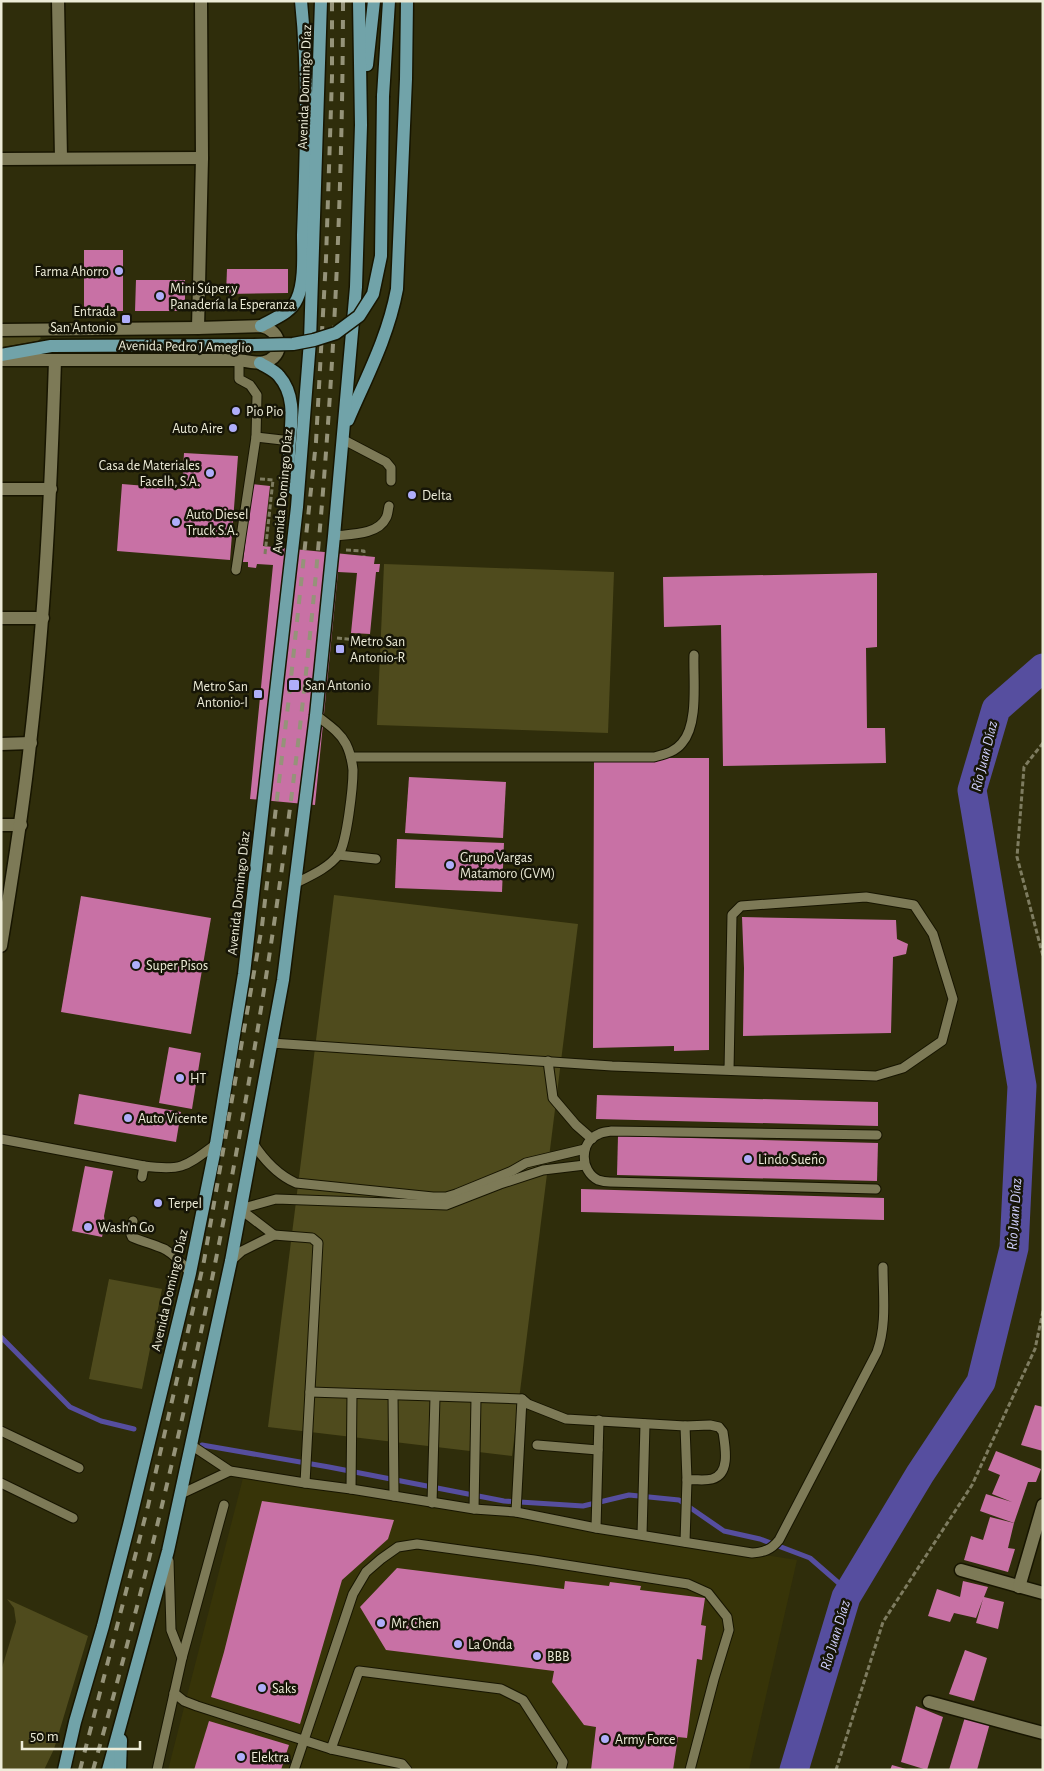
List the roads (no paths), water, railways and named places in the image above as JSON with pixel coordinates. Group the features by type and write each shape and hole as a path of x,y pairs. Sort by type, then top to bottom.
{"main road":[{"path":"261,326 289,310 297,300 302,285 306,47 301,1"},
{"name":"Avenida Domingo Díaz","path":"64,1770 75,1722 130,1525 190,1273 216,1144 244,974 297,507 310,341 322,1"},
{"path":"108,1770 168,1550 181,1494 231,1261 282,980 316,715 356,279 361,125 359,1"},
{"path":"361,125 374,1"},
{"path":"1,355 51,346 293,344 336,333 359,316 373,294 381,256 383,96 389,1"},
{"path":"343,434 392,315 397,289 406,79 407,1"},
{"path":"260,363 278,374 286,384 290,396 291,441 289,465 297,507"},
{"path":"120,1770 122,1720"},
{"path":"57,1770 75,1722"}],"street":[{"path":"58,1 61,158"},
{"path":"198,328 202,158 201,1"},
{"path":"1,159 202,158"},
{"name":"Avenida Pedro J Ameglio","path":"1,330 261,326 271,329 279,342 278,349 272,359 260,363 239,360 1,360"},
{"path":"1,946 21,826 43,618 51,489 55,360"},
{"path":"1,489 51,489"},
{"path":"1,618 43,618"},
{"path":"1,744 30,743"},
{"path":"1,826 21,826"},
{"path":"1019,1587 1043,1505"},
{"path":"961,1570 1043,1593"},
{"path":"929,1702 1043,1732"}],"lane":[{"path":"236,570 256,437 257,394 250,385 239,379 239,360"},
{"path":"343,434 386,462 391,468 391,481"},
{"path":"256,437 291,441"},
{"path":"333,542 372,530 386,518 389,506"},
{"path":"351,757 654,756 671,752 682,743 689,732 693,720 694,655"},
{"path":"294,884 328,865 338,855 346,836 353,771 351,757 338,733 316,715"},
{"path":"338,855 376,859"},
{"path":"271,1043 548,1062 729,1070 876,1076 903,1068 942,1041 953,998 933,934 914,905 866,898 741,906 732,915 729,1070"},
{"path":"548,1062 553,1098 576,1125 592,1138"},
{"path":"876,1189 610,1182 598,1180 590,1173 585,1165 584,1157 585,1149 592,1138 598,1134 611,1132 877,1135"},
{"path":"1,1139 168,1169 181,1167 192,1162 216,1144"},
{"path":"253,1143 270,1164 286,1178 296,1183 433,1197 446,1197 456,1194 512,1172 526,1163 585,1149"},
{"path":"240,1209 276,1199 446,1205 543,1170 585,1165"},
{"path":"142,1177 144,1166"},
{"path":"240,1209 274,1235"},
{"path":"133,1221 130,1232 132,1237 168,1251 190,1273"},
{"path":"231,1261 242,1251 274,1235 312,1238 318,1242 305,1483"},
{"path":"192,1444 230,1471 432,1503 516,1512 596,1528 685,1542 759,1552 766,1551 774,1547 779,1540 878,1352 884,1326 883,1267"},
{"path":"310,1392 522,1399 528,1404 566,1419 685,1426 710,1425 718,1428 723,1432 726,1461 723,1469 719,1475 712,1479 687,1480"},
{"path":"351,1489 352,1394"},
{"path":"393,1395 394,1496"},
{"path":"432,1503 435,1397"},
{"path":"474,1509 476,1398"},
{"path":"516,1512 522,1399"},
{"path":"596,1528 599,1420"},
{"path":"642,1535 645,1424"},
{"path":"685,1426 687,1480 685,1542"},
{"path":"1,1431 79,1468"},
{"path":"536,1445 598,1450"},
{"path":"181,1494 230,1471"},
{"path":"1,1483 73,1518"},
{"path":"158,1770 182,1658 224,1505"},
{"path":"294,1770 353,1594 366,1572 381,1559 398,1547 417,1544 688,1584 708,1593 727,1617 729,1630 690,1770"},
{"path":"168,1550 171,1630 182,1658"},
{"path":"331,1749 359,1671 501,1689 523,1700 563,1762 561,1770"},
{"path":"174,1693 184,1701 197,1706 331,1749 402,1764 406,1770"}],"waterway":[{"name":"Río Juan Díaz","path":"794,1770 846,1597 920,1474 981,1382 1014,1248 1022,1086 972,790 996,709 1043,668"},
{"path":"1,1337 70,1407 101,1421 134,1429"},
{"path":"202,1445 329,1467 504,1501 583,1506 629,1495 679,1500 724,1531 760,1539 810,1558 849,1592"}],"railway":[{"path":"80,1770 148,1506 204,1261 262,926 316,442 326,259 332,77 332,1"},
{"path":"93,1770 150,1554 200,1336 243,1115 278,894 306,671 326,448 339,224 343,1"}],"place":[{"name":"Farma Ahorro","path":"119,271"},
{"name":"Mini Súper y Panadería la Esperanza","path":"160,296"},
{"name":"Entrada San Antonio","path":"126,319"},
{"name":"Pio Pio","path":"236,411"},
{"name":"Auto Aire","path":"233,428"},
{"name":"Casa de Materiales Facelh, S.A.","path":"210,473"},
{"name":"Delta","path":"412,495"},
{"name":"Auto Diesel Truck S.A.","path":"176,522"},
{"name":"Metro San Antonio-R","path":"340,649"},
{"name":"San Antonio","path":"294,685"},
{"name":"Metro San Antonio-I","path":"258,694"},
{"name":"Grupo Vargas Matamoro (GVM)","path":"450,865"},
{"name":"Super Pisos","path":"136,965"},
{"name":"HT","path":"180,1078"},
{"name":"Auto Vicente","path":"128,1118"},
{"name":"Lindo Sueño","path":"748,1159"},
{"name":"Terpel","path":"158,1203"},
{"name":"Wash'n Go","path":"88,1227"},
{"name":"Mr. Chen","path":"381,1623"},
{"name":"La Onda","path":"458,1644"},
{"name":"BBB","path":"537,1656"},
{"name":"Saks","path":"262,1688"},
{"name":"Army Force","path":"605,1739"},
{"name":"Elektra","path":"241,1757"}]}
